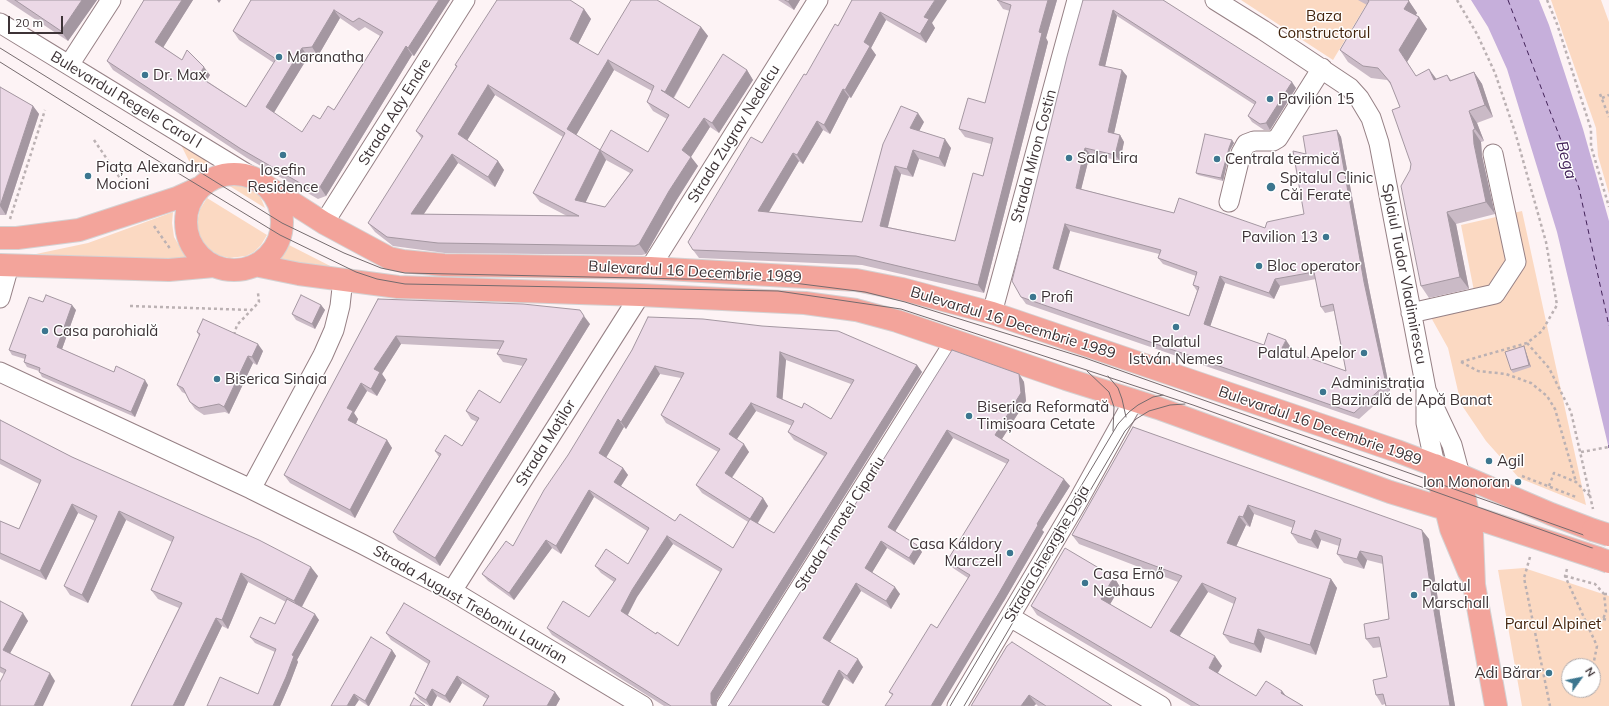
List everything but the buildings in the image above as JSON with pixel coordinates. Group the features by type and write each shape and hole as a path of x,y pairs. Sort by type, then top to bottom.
{"main road":[{"path":"5,229 17,238 79,230 177,198 199,188 210,179 224,174 238,174 258,180 273,195 280,208 282,223 280,235 275,247 266,258 256,265 242,270 228,270 214,266 201,257 192,245 186,231 186,215 190,201 199,188"},
{"name":"Bulevardul 16 Decembrie 1989","path":"258,180 324,223 389,258 418,263 650,268 856,280 902,289 992,313 1435,465 1551,514 1601,533"},
{"path":"4,265 170,270 214,266"},
{"name":"Bulevardul 16 Decembrie 1989","path":"256,265 299,274 398,287 640,295 806,303 856,310 897,321 1134,400 1390,492 1470,516 1603,560"},
{"name":"Splaiul Tudor Vladimirescu","path":"1435,465 1451,529 1474,584"},
{"name":"Splaiul Tudor Vladimirescu","path":"1460,475 1470,516 1474,584 1496,706"}],"street":[{"path":"69,65 111,0"},
{"name":"Strada Ady Endre","path":"324,223 465,0"},
{"name":"Strada Zugrav Nedelcu","path":"650,268 818,0"},
{"name":"Strada Miron Costin","path":"992,313 1077,0"},
{"name":"Splaiul Tudor Vladimirescu","path":"1215,0 1322,68 1350,88 1359,98 1371,118 1375,130 1426,389 1426,423 1435,465"},
{"name":"Bulevardul Regele Carol I","path":"0,23 258,180"},
{"path":"1229,202 1241,153 1246,144 1254,141 1273,141 1278,138 1322,68"},
{"path":"1411,313 1495,294 1516,262 1493,154"},
{"path":"0,298 4,265"},
{"path":"0,372 251,489 324,355 334,330 339,312 343,279"},
{"name":"Strada Moților","path":"452,591 640,295"},
{"name":"Strada Timotei Cipariu","path":"726,706 955,341"},
{"name":"Splaiul Tudor Vladimirescu","path":"1426,389 1452,445 1460,475"},
{"name":"Strada Gheorghe Doja","path":"957,706 1078,502 1134,400"},
{"name":"Strada August Treboniu Laurian","path":"251,489 452,591 643,706"},
{"path":"1010,617 1161,706"}],"path":[{"path":"1457,0 1477,34 1495,73 1515,132 1546,242 1557,305 1542,331 1527,343 1461,362 1478,371 1506,374 1531,383 1547,396 1555,409 1576,482"},
{"path":"1547,0 1557,24 1591,129 1591,146 1609,207"},
{"path":"1600,94 1609,118"},
{"path":"1602,98 1609,95"},
{"path":"5,229 45,110"},
{"path":"94,140 122,181"},
{"path":"151,221 173,254"},
{"path":"233,338 237,325 259,302 258,293"},
{"path":"130,306 252,310"},
{"path":"1527,343 1549,368 1571,412 1590,496 1576,482 1554,473 1549,486"},
{"path":"1581,452 1609,447"},
{"path":"1522,476 1576,497"},
{"path":"1530,553 1524,578 1550,706"},
{"path":"1567,567 1566,576 1597,646 1595,658"},
{"path":"1566,576 1594,584 1604,594 1606,612 1603,619 1590,630"},
{"path":"1604,594 1609,594"},
{"path":"1603,619 1609,620"}],"green space":[{"name":"Baza Constructorul","path":"1241,0 1369,0 1333,60"},
{"path":"1551,0 1601,0 1609,22 1609,194 1598,156 1596,128"},
{"path":"181,145 209,161 199,167 189,161"},
{"path":"238,183 260,196 265,208 228,185"},
{"path":"207,198 267,235 261,245 254,252 246,256 229,258 218,255 205,246 199,235 197,223 200,209"},
{"path":"1522,211 1586,505 1519,478 1486,441 1461,404 1448,348 1428,312 1476,301 1461,225"},
{"path":"173,212 172,223 174,237 189,262 36,254 88,243"},
{"path":"287,244 342,272 278,259"},
{"name":"Parcul Alpinet","path":"1524,568 1609,596 1609,706 1522,706 1498,570"}],"water":[{"name":"Bega","path":"1471,0 1539,0 1549,25 1583,129 1609,221 1609,449 1557,232 1507,69 1488,27"}],"ferry route":[{"path":"1508,0 1579,188 1609,326"}],"tram line":[{"path":"0,48 282,223 344,253 381,268 405,273 778,281 865,292 905,302 1085,358 1609,544"},
{"path":"0,62 145,153 280,235 356,272 377,279 405,284 778,291 901,309 1193,405 1609,554"},
{"path":"1087,371 1109,392 1114,407 1113,431"},
{"path":"1108,376 1118,388 1126,417"},
{"path":"950,706 1118,424 1138,405 1153,397 1163,395"},
{"path":"964,706 1125,431 1136,419 1149,411 1170,405 1185,404"}],"place":[{"name":"Maranatha","path":"279,57"},
{"name":"Dr. Max","path":"145,75"},
{"name":"Pavilion 15","path":"1270,99"},
{"name":"Iosefin Residence","path":"283,155"},
{"name":"Sala Lira","path":"1069,158"},
{"name":"Centrala termică","path":"1217,159"},
{"name":"Piața Alexandru Mocioni","path":"88,176"},
{"name":"Spitalul Clinic Căi Ferate","path":"1271,187"},
{"name":"Pavilion 13","path":"1326,237"},
{"name":"Bloc operator","path":"1259,266"},
{"name":"Profi","path":"1033,297"},
{"name":"Palatul István Nemes","path":"1176,327"},
{"name":"Casa parohială","path":"45,331"},
{"name":"Palatul Apelor","path":"1364,353"},
{"name":"Biserica Sinaia","path":"217,379"},
{"name":"Administrația Bazinală de Apă Banat","path":"1323,392"},
{"name":"Biserica Reformată Timișoara Cetate","path":"969,416"},
{"name":"Agil","path":"1489,461"},
{"name":"Ion Monoran","path":"1518,482"},
{"name":"Casa Káldory Marczell","path":"1010,553"},
{"name":"Casa Ernő Neuhaus","path":"1085,583"},
{"name":"Palatul Marschall","path":"1414,595"},
{"name":"Adi Bărar","path":"1549,673"}]}
